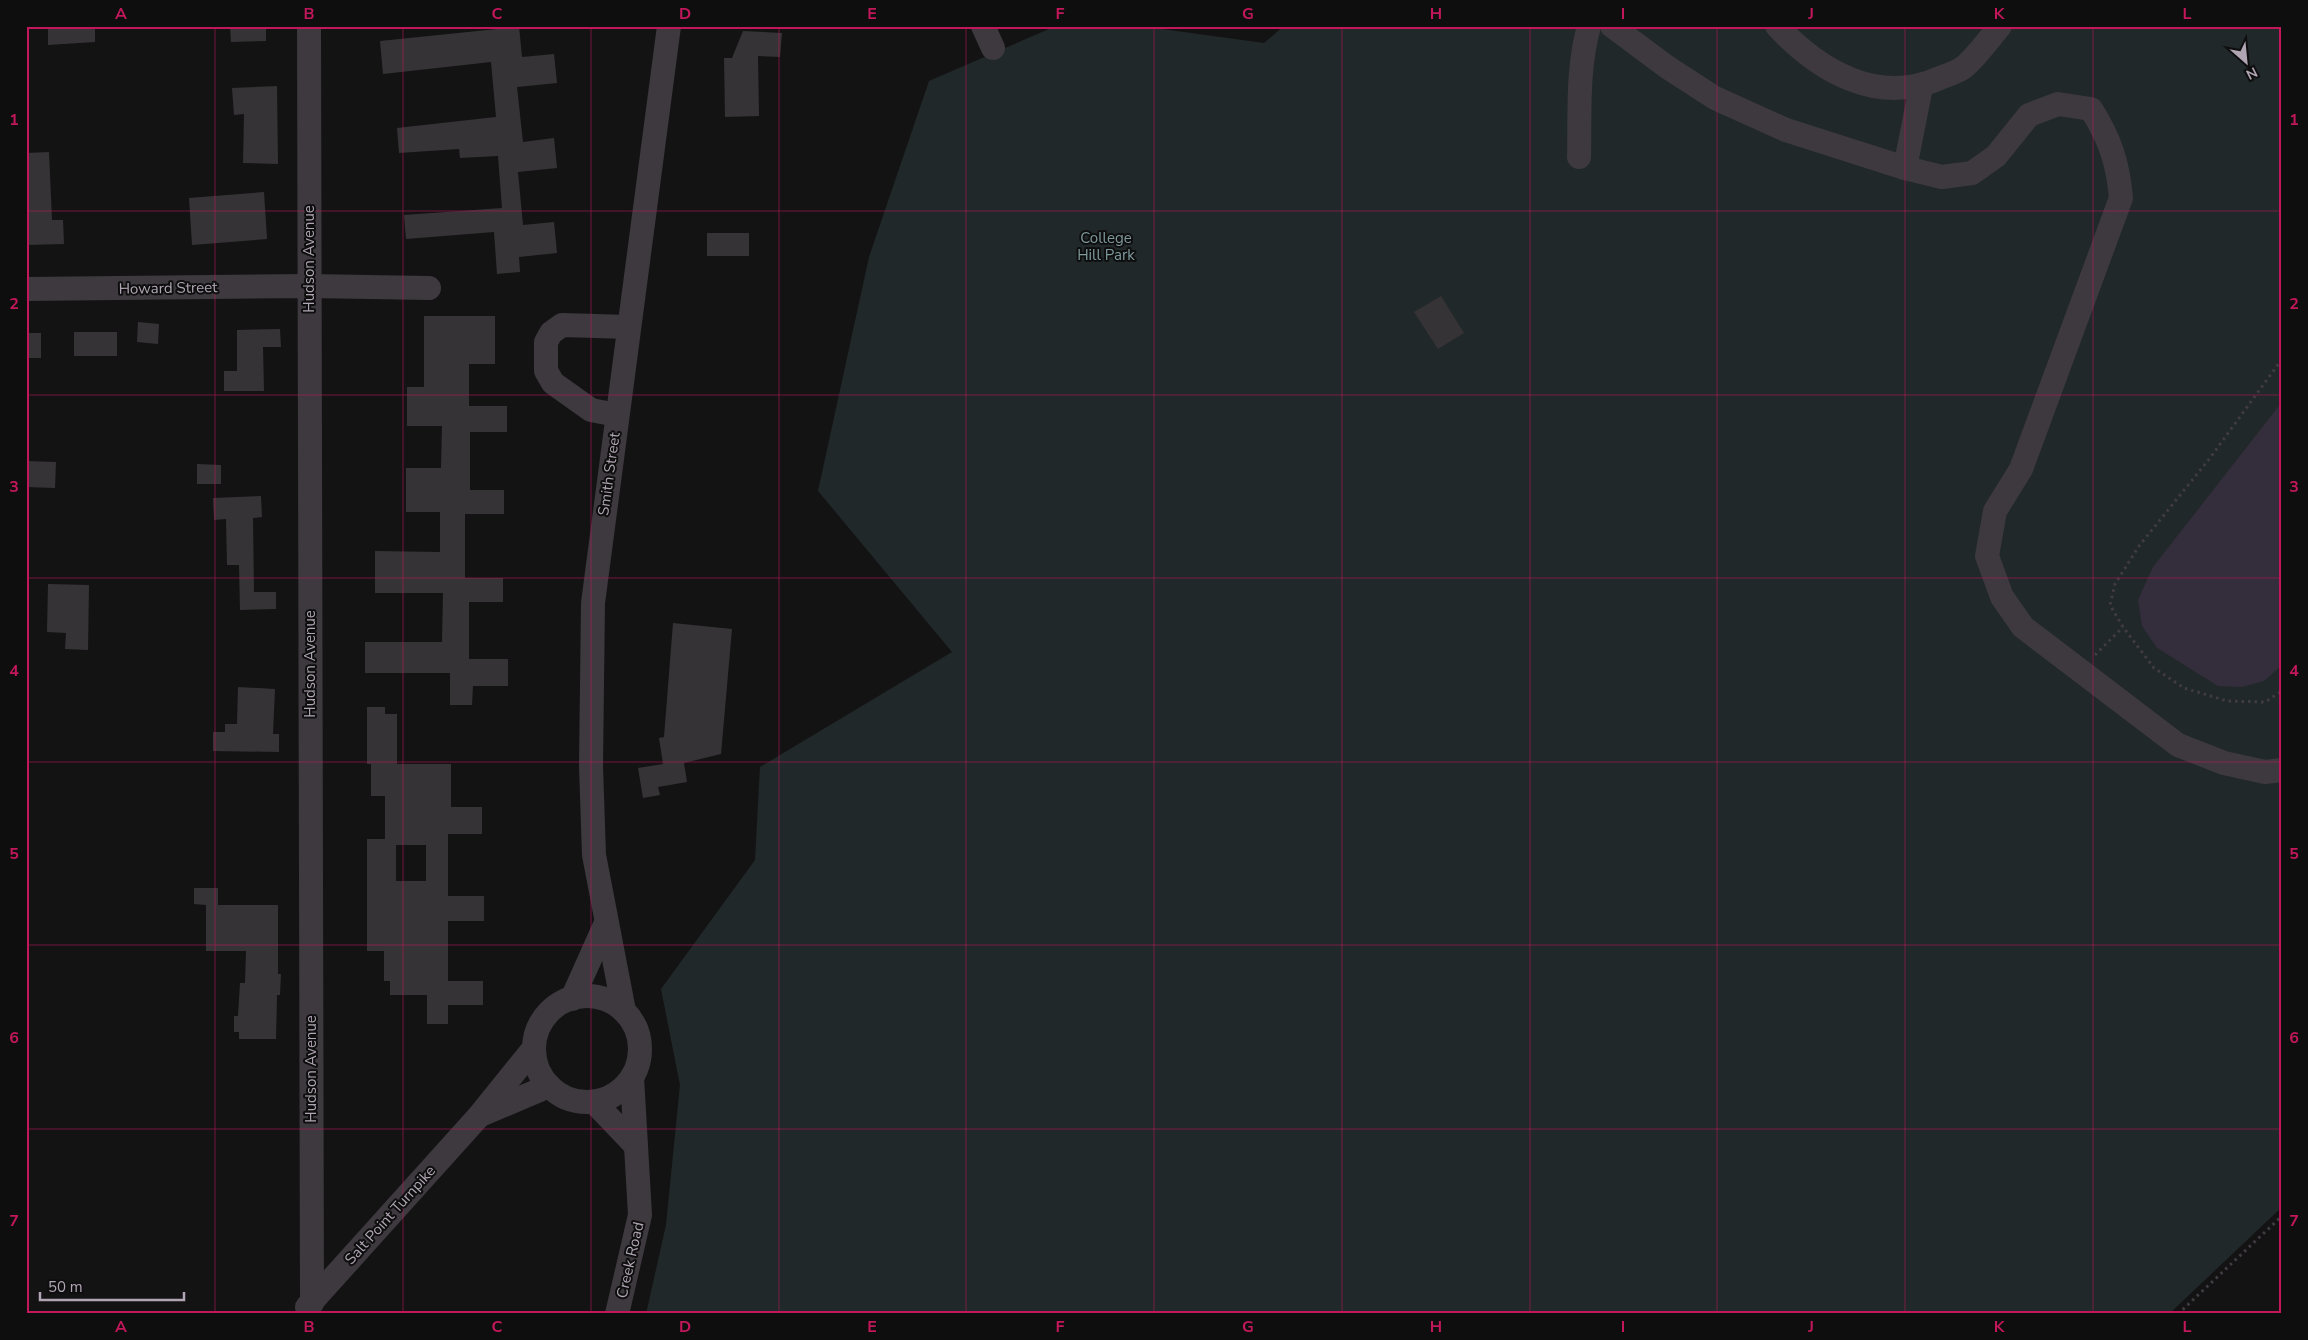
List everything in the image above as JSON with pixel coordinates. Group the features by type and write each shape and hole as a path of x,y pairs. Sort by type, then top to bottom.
{"street":[{"name":"Hudson Avenue","path":"306,1308 309,26"},
{"name":"Smith Street","path":"624,1011 594,855 591,766 593,603 669,26"},
{"path":"983,26 993,48"},
{"path":"1579,157 1580,82 1583,47 1589,26"},
{"path":"1612,26 1667,67 1714,98 1786,130 1905,168 1942,177 1972,173 1996,156 2029,115 2058,104 2091,109 2108,136 2119,171 2122,198 2021,470 1995,511 1987,556 2002,597 2023,627 2178,745 2224,763 2265,772 2282,770"},
{"path":"1777,26 1798,48 1839,75 1881,89 1921,87 1964,67 2000,26"},
{"path":"1905,168 1921,87"},
{"name":"Howard Street","path":"26,289 309,286 428,288"},
{"path":"617,414 591,410 553,383 546,371 546,342 551,333 562,325 629,327"},
{"path":"572,999 606,923"},
{"path":"586,996 600,998 613,1003 624,1011 634,1026 640,1042 640,1054 632,1077 616,1094 594,1102 578,1102 562,1096 549,1086 536,1062 534,1048 537,1032 545,1017 557,1006 572,999 586,996"},
{"name":"Salt Point Turnpike","path":"306,1308 479,1116 534,1048"},
{"name":"Creek Road","path":"617,1314 640,1215 632,1077"},
{"name":"Salt Point Turnpike","path":"479,1116 549,1086"},
{"path":"594,1102 636,1146"}],"path":[{"path":"2282,359 2210,458 2139,546 2115,584 2110,605 2122,627 2154,668 2184,688 2227,702 2265,702 2282,691"},
{"path":"2079,670 2122,627"},
{"path":"2178,1314 2282,1216"}],"green space":[{"name":"College Hill Park","path":"1056,26 1140,26 1264,43 1284,26 2282,26 2282,1207 2169,1314 646,1314 666,1225 680,1085 661,989 755,860 760,767 952,652 818,491 869,257 929,81"}],"shaded area":[{"path":"2282,402 2282,665 2264,681 2242,687 2218,686 2157,648 2142,626 2138,600 2153,567"}],"building":[{"path":"48,26 95,26 95,42 48,45"},
{"path":"230,26 266,26 266,41 231,42"},
{"path":"497,26 519,26 522,57 554,54 557,83 517,87 523,142 554,138 557,168 518,172 523,225 554,222 557,253 519,257 520,272 497,274 494,232 406,239 404,215 502,208 498,156 460,158 459,149 399,153 397,128 496,117 491,62 383,74 380,41 497,29"},
{"path":"743,31 782,33 780,57 758,56 759,116 725,117 724,58 732,58"},
{"path":"277,86 278,164 243,163 244,114 234,115 232,88"},
{"path":"49,152 52,220 63,220 64,244 26,245 26,153"},
{"path":"264,192 267,239 192,245 189,198"},
{"path":"707,233 749,233 749,256 707,256"},
{"path":"1441,296 1464,333 1438,349 1414,312"},
{"path":"424,316 495,316 495,364 469,364 469,406 507,406 507,432 470,432 470,490 504,490 504,514 465,514 465,578 503,578 503,602 469,602 469,659 508,659 508,686 473,686 472,705 450,705 450,673 365,673 365,642 442,642 443,593 375,593 375,551 440,552 440,512 406,512 406,468 441,468 442,426 407,426 407,387 424,387"},
{"path":"138,322 159,324 158,344 137,342"},
{"path":"280,329 281,347 263,347 264,391 224,391 224,371 237,371 237,330"},
{"path":"74,332 117,332 117,356 74,356"},
{"path":"26,333 41,333 41,358 26,358"},
{"path":"26,461 56,462 55,488 26,487"},
{"path":"197,464 221,465 221,484 197,484"},
{"path":"261,496 262,517 253,518 254,592 276,592 276,609 240,610 239,565 227,565 226,519 214,520 213,498"},
{"path":"48,584 89,585 88,650 65,649 66,633 47,632"},
{"path":"673,623 732,629 721,754 684,763 687,782 658,787 660,795 643,798 638,768 663,764 659,738 664,737"},
{"path":"238,687 275,689 273,734 279,734 279,752 213,751 213,732 225,732 225,724 237,724"},
{"path":"367,707 385,707 385,714 397,714 397,764 451,764 451,807 482,807 482,834 448,834 448,896 484,896 484,921 448,921 448,981 483,981 483,1005 448,1005 448,1024 427,1024 427,995 390,995 390,981 384,981 384,951 367,951 367,839 385,839 385,796 371,796 371,764 367,764","holes":["396,845 426,845 426,881 396,881"]},
{"path":"194,888 218,888 218,905 278,905 278,974 281,974 280,995 277,995 276,1039 239,1039 239,1032 234,1032 234,1016 238,1016 240,983 245,983 246,951 206,951 206,905 194,904"}]}
